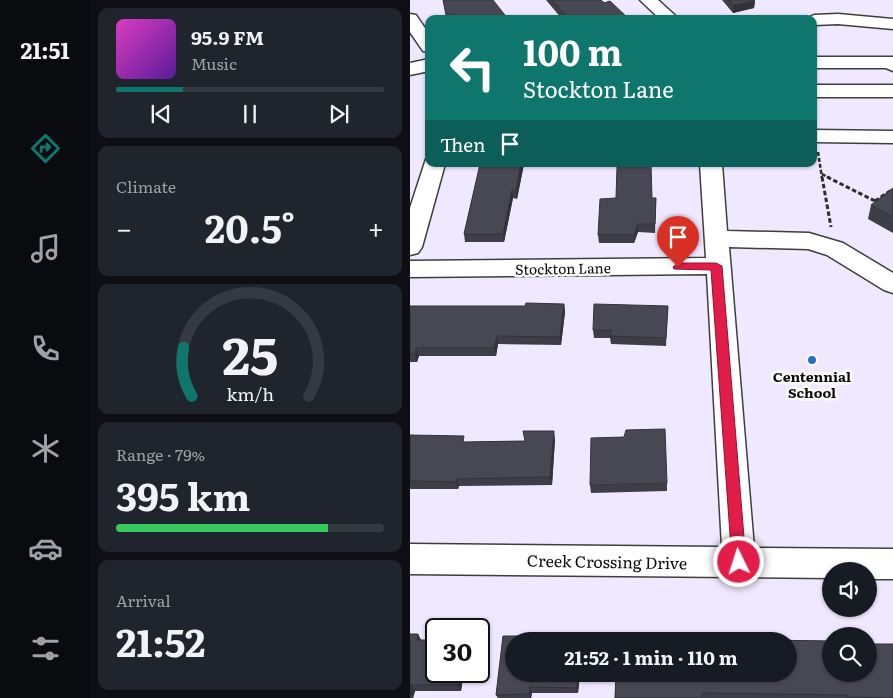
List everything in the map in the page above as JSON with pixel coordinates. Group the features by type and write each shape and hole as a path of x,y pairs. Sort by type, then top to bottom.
{"street":[{"path":"648,0 666,15"},
{"path":"410,19 425,41"},
{"path":"817,20 838,19 893,24"},
{"path":"817,63 892,62 893,65"},
{"path":"410,69 425,65"},
{"path":"817,91 893,91"},
{"path":"817,131 893,122"},
{"path":"817,131 893,136"},
{"path":"410,247 433,167"},
{"path":"711,167 716,266 739,562"},
{"path":"715,239 809,241 835,249 893,284"},
{"name":"Stockton Lane","path":"410,269 716,266"},
{"name":"Creek Crossing Drive","path":"410,559 893,564"}],"path":[{"path":"817,149 832,235"},
{"path":"821,173 885,206"},
{"path":"875,201 893,189"}],"building":[{"path":"443,0 493,0 505,15 453,14 446,15"},
{"path":"552,0 601,0 604,3 610,1 625,15 565,15"},
{"path":"729,0 754,0 755,1 733,5"},
{"path":"479,167 520,167 516,190 512,190 503,234 464,234"},
{"path":"617,167 651,167 652,198 656,198 655,224 638,224 634,235 598,235 600,199 616,198"},
{"path":"893,188 893,217 871,205"},
{"path":"526,303 564,304 560,337 497,336 494,348 416,348 415,354 410,354 410,306 525,306"},
{"path":"594,304 668,306 666,338 610,336 611,330 593,330"},
{"path":"665,429 667,483 590,485 591,438 624,437 626,430"},
{"path":"523,431 554,431 550,477 456,479 456,482 410,481 410,435 464,436 463,442 525,441"},
{"path":"410,634 418,634 417,640 425,640 425,683 458,683 458,685 411,685 410,691"},
{"path":"503,636 505,636 505,682 577,682 577,688 530,687 529,694 496,695"},
{"path":"797,641 822,641 822,682 877,682 877,644 893,644 893,698 847,697 847,695 702,693 702,698 615,698 616,682 797,682"}],"place":[{"name":"Centennial School","path":"812,360"}],"route":[{"path":"678,267 716,266 739,562"}]}
